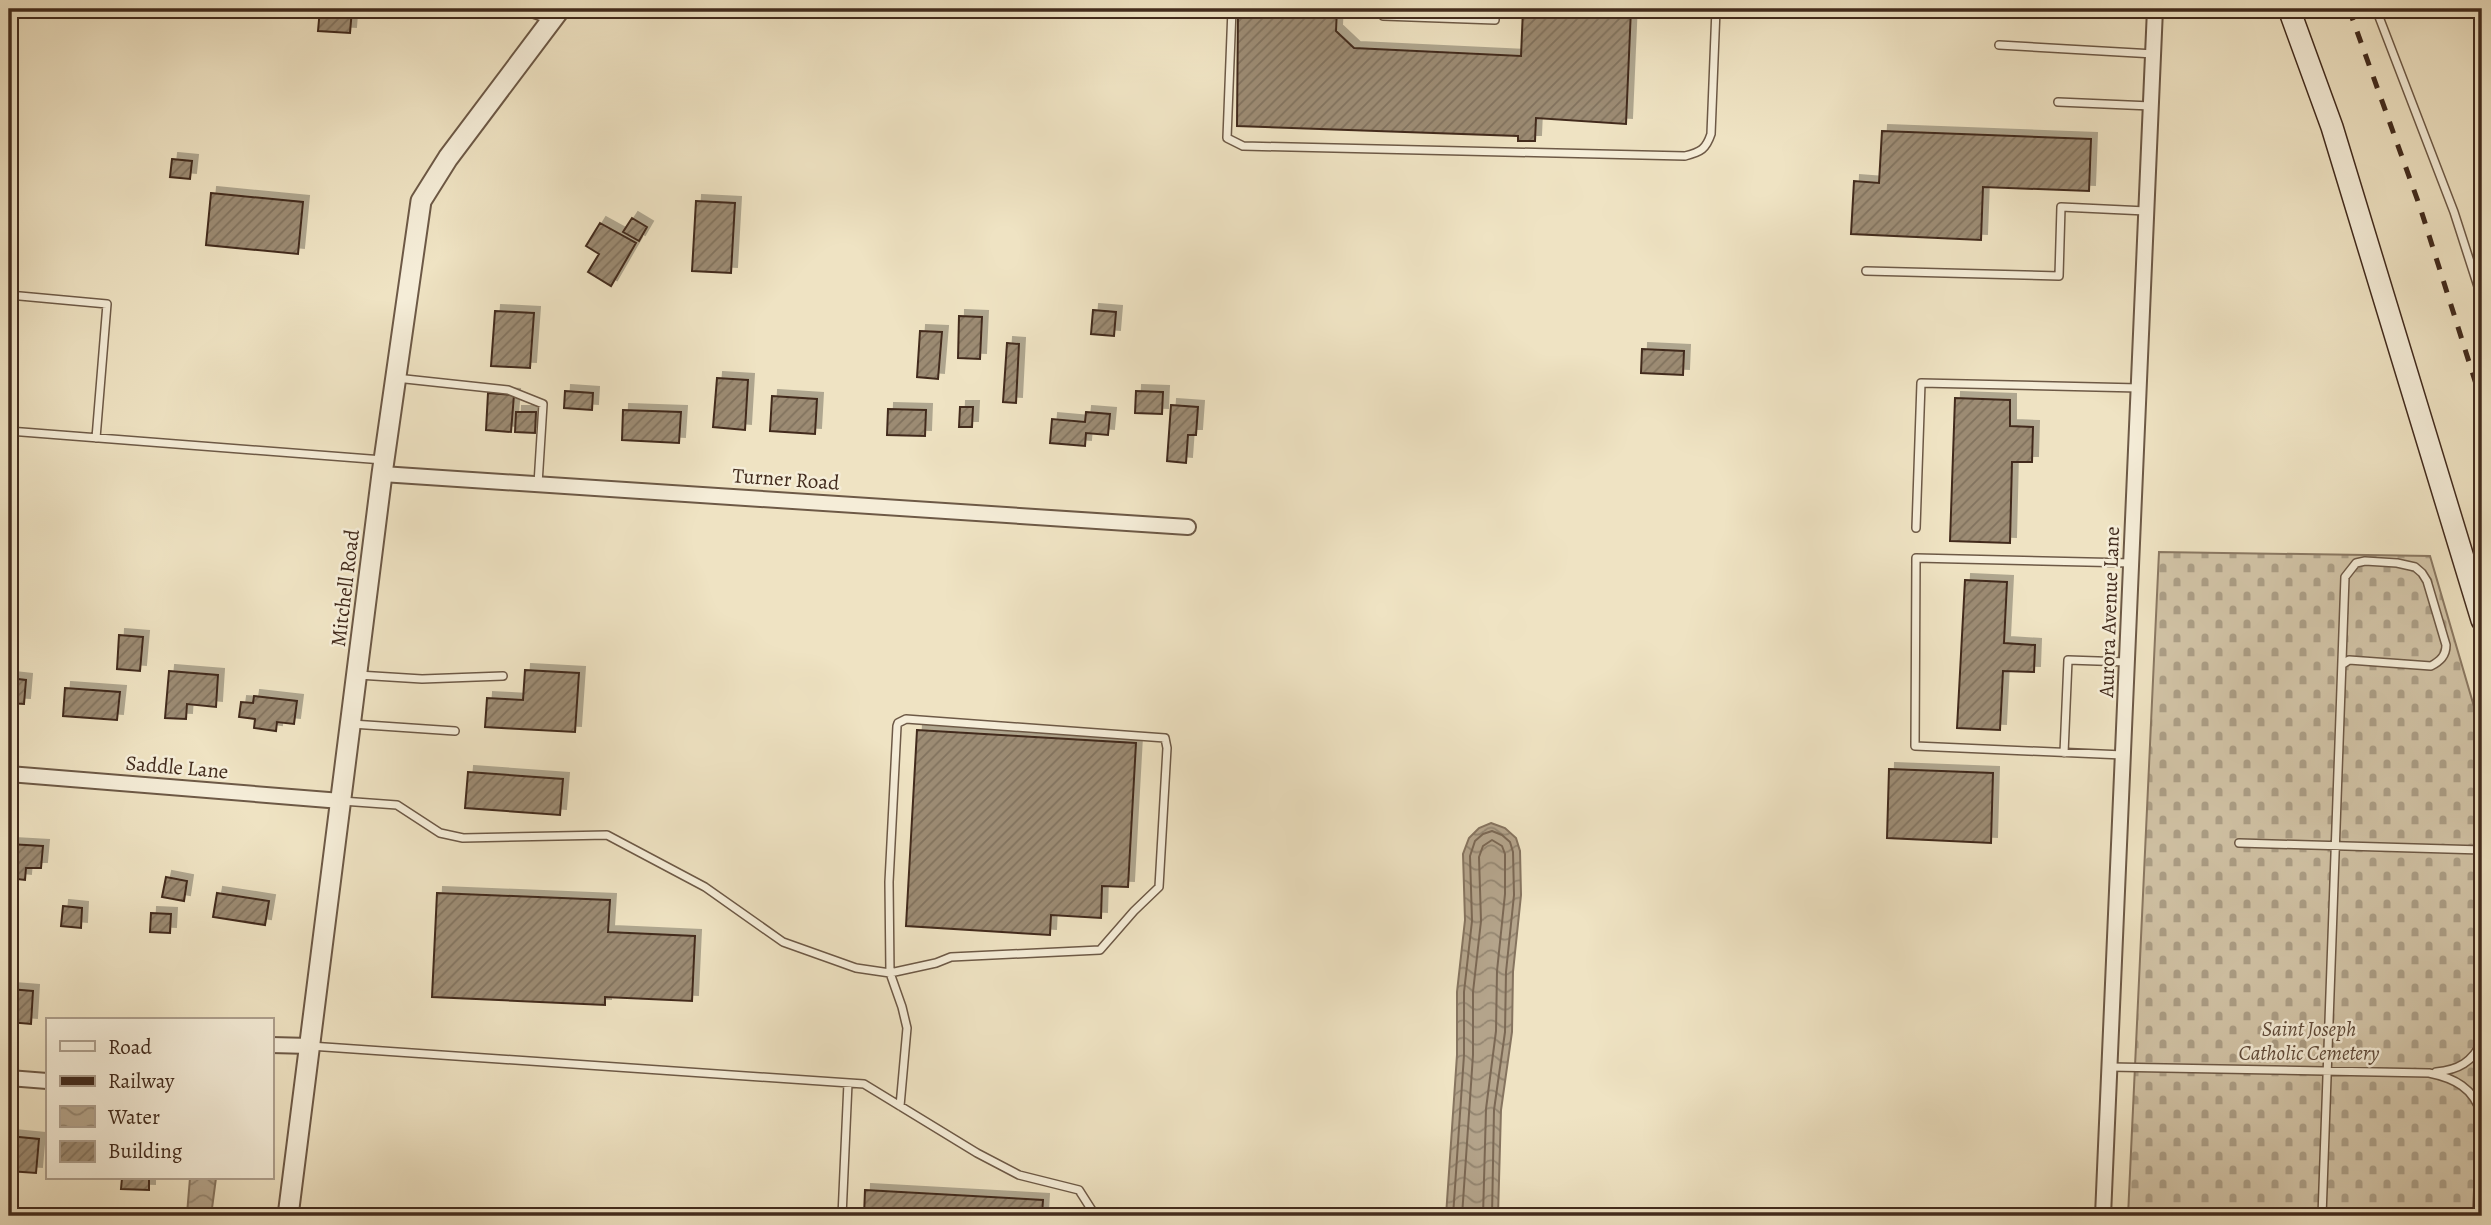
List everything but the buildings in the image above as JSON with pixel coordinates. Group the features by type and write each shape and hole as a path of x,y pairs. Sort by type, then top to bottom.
{"main road":[{"path":"2289,9 2332,127 2482,620"}],"street":[{"name":"Aurora Avenue Lane","path":"2103,1216 2155,9"},
{"name":"Mitchell Road","path":"288,1216 383,467 421,201 448,158 556,15"},
{"name":"Turner Road","path":"383,467 538,484 1188,527"},
{"name":"Saddle Lane","path":"9,774 341,801"},
{"path":"273,1045 310,1046"},
{"path":"9,1078 46,1080"}],"lane":[{"path":"495,9 556,15"},
{"path":"1232,9 1227,138 1243,146 1685,156 1706,148 1711,134 1716,9"},
{"path":"1377,9 1383,16 1495,20 1495,9"},
{"path":"2376,9 2454,212 2482,299"},
{"path":"1999,46 2154,54"},
{"path":"2058,102 2152,106"},
{"path":"1866,271 2059,276 2061,207 2147,211"},
{"path":"9,295 107,303 96,438"},
{"path":"396,378 508,390 543,404 538,484"},
{"path":"1916,528 1921,383 2139,388"},
{"path":"9,431 383,467"},
{"path":"2123,755 1915,746 1916,558 2132,563"},
{"path":"2322,1216 2345,577 2356,564 2365,561 2397,562 2415,567 2427,581 2446,645 2446,653 2442,659 2431,666 2349,660 2343,664"},
{"path":"2064,753 2068,660 2127,662"},
{"path":"358,675 422,679 503,676"},
{"path":"341,801 397,806 440,833 463,838 607,835 705,887 783,942 856,968 890,973 951,957 1085,952 1105,947 1134,911 1159,887 1166,773 1165,738 906,719 898,723 889,882 890,973 906,1028 900,1106"},
{"path":"351,724 455,731"},
{"path":"2239,844 2482,850"},
{"path":"2429,1073 2459,1067 2469,1061 2482,1043"},
{"path":"310,1046 864,1084 977,1153 1019,1175 1079,1190 1093,1216"},
{"path":"2110,1067 2429,1073 2450,1077 2480,1100 2477,1216"},
{"path":"842,1216 848,1083"}],"green space":[{"name":"Saint Joseph Catholic Cemetery","path":"2159,552 2430,556 2482,734 2482,1216 2128,1216"}],"water":[{"path":"1491,823 1505,828 1516,838 1520,851 1521,895 1513,972 1512,1032 1501,1110 1498,1216 1446,1216 1457,1055 1457,992 1465,920 1463,854 1469,838 1479,828"},
{"path":"190,1180 216,1180 211,1216 183,1216 187,1214"}],"railway":[{"path":"2349,9 2420,207 2482,403"}]}
